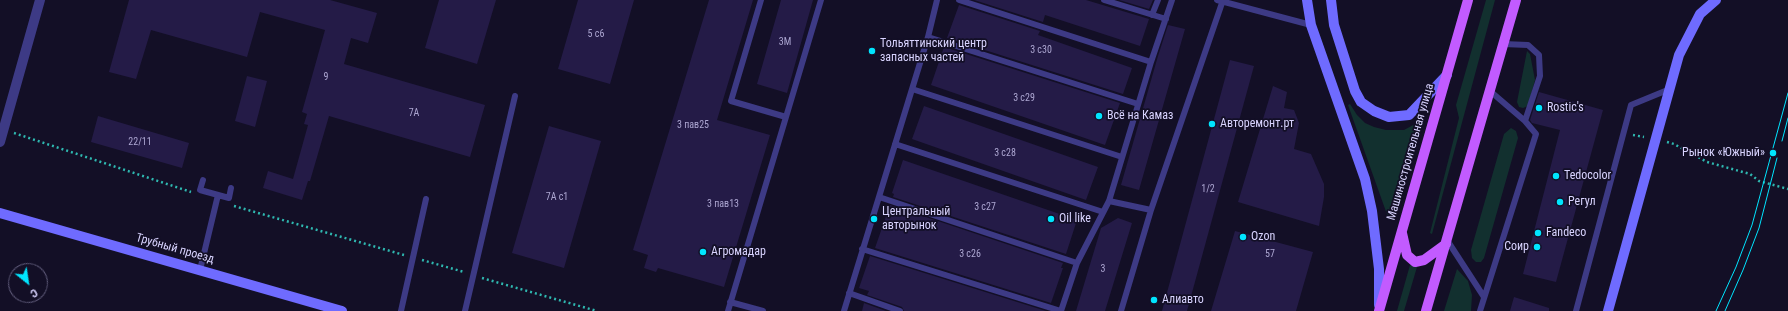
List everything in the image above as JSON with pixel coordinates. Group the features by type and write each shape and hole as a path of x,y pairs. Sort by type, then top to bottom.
{"main road":[{"path":"1307,0 1311,25 1365,179 1372,211 1379,269 1379,310"},
{"path":"1331,0 1334,25 1355,92 1362,102 1374,111 1390,117 1409,115 1447,75"},
{"name":"Машиностроительная улица","path":"1379,310 1468,0"},
{"path":"1426,311 1516,0"},
{"path":"1608,311 1679,55 1700,14 1716,0"},
{"name":"Трубный проезд","path":"0,213 342,311"},
{"path":"1402,231 1407,255 1414,262 1424,260 1446,242"}],"street":[{"path":"0,142 40,0"}],"lane":[{"path":"761,0 731,100 786,117"},
{"path":"728,311 821,0"},
{"path":"844,311 928,37 937,0"},
{"path":"959,0 1151,62"},
{"path":"1104,0 1166,18"},
{"path":"1152,15 1158,0"},
{"path":"862,249 1061,311 1077,263 1109,201 1151,62 1172,0"},
{"path":"1120,311 1151,210 1221,0 1311,25"},
{"path":"928,37 1138,104"},
{"path":"1503,44 1528,45 1539,55 1540,76 1525,121"},
{"path":"912,89 1122,158"},
{"path":"1576,311 1631,105 1670,89"},
{"path":"1480,311 1536,134 1525,121 1490,91"},
{"path":"464,311 474,276 515,96"},
{"path":"895,144 1103,212"},
{"path":"203,180 200,190 218,198 229,198 231,188"},
{"path":"878,197 1077,263"},
{"path":"200,270 218,198"},
{"path":"401,311 426,198"},
{"path":"1109,201 1151,210"},
{"path":"1446,242 1484,297"},
{"path":"849,293 900,311"},
{"path":"730,302 763,311"}],"path":[{"path":"4,130 195,194"},
{"path":"1623,134 1656,139 1674,144 1707,162 1750,174 1759,181 1788,189"},
{"path":"218,198 413,258 597,311"}],"green space":[{"path":"1486,0 1495,0 1432,234 1430,233 1459,118 1456,105"},
{"path":"1527,51 1530,54 1535,80 1528,106 1523,108 1519,107 1517,102"},
{"path":"1350,104 1357,115 1365,123 1374,127 1386,130 1404,130 1417,123 1389,220 1348,105"},
{"path":"1511,128 1516,131 1518,138 1484,258 1481,262 1476,262 1472,258 1471,250 1504,134"},
{"path":"1410,265 1417,267 1404,311 1397,311"},
{"path":"1457,269 1468,281 1472,295 1471,311 1444,311"}],"building":[{"path":"129,0 330,0 377,13 368,43 351,38 344,64 485,105 470,157 329,116 310,181 308,181 302,200 263,188 268,171 293,179 308,125 304,124 307,114 302,112 325,30 260,12 247,57 151,30 136,79 109,72"},
{"path":"439,0 496,0 477,64 425,48"},
{"path":"578,0 634,0 610,84 558,69"},
{"path":"709,0 753,0 717,120 770,135 724,287 658,268 656,272 644,268 648,255 633,250"},
{"path":"781,0 813,0 787,93 757,84"},
{"path":"974,0 1086,0 1149,19 1140,46 1045,15 1043,22"},
{"path":"1119,0 1153,0 1149,9"},
{"path":"959,5 1040,31 1038,35 1132,68 1123,94 947,38"},
{"path":"1168,25 1185,29 1139,190 1121,185"},
{"path":"944,47 1120,103 1105,145 931,85"},
{"path":"1230,60 1254,66 1187,311 1162,311"},
{"path":"247,76 267,81 255,127 235,121"},
{"path":"1273,86 1287,92 1284,108 1294,110 1299,123 1294,149 1311,154 1324,184 1324,197 1319,226 1238,202"},
{"name":"Регул","path":"1539,92 1603,110 1556,282 1523,274 1560,130 1532,123 1530,120"},
{"path":"924,106 1098,167 1086,200 912,139"},
{"path":"98,116 189,143 182,168 91,142"},
{"path":"549,126 601,141 564,268 512,253"},
{"path":"903,160 1077,220 1066,254 893,197 894,194 892,193"},
{"path":"890,205 1063,263 1061,268 1063,268 1051,303 875,248"},
{"path":"1118,218 1132,223 1105,311 1076,311 1101,228"},
{"path":"1235,231 1313,252 1296,311 1211,311"},
{"path":"870,256 1046,311 904,311 902,307 867,295 869,291 859,288"},
{"path":"1514,297 1549,308 1549,311 1510,311"},
{"path":"864,303 886,311 862,311"}],"tram line":[{"path":"1716,311 1736,267 1752,225 1788,93"},
{"path":"1782,141 1788,118"},
{"path":"1725,311 1759,228 1777,158"}],"place":[{"name":"Тольяттинский центр запасных частей","path":"872,51"},
{"name":"Rostic's","path":"1539,108"},
{"name":"Всё на Камаз","path":"1099,116"},
{"name":"Авторемонт.рт","path":"1212,124"},
{"name":"Рынок «Южный»","path":"1773,153"},
{"name":"Tedocolor","path":"1556,176"},
{"name":"Регул","path":"1560,202"},
{"name":"Центральный авторынок","path":"874,219"},
{"name":"Oil like","path":"1051,219"},
{"name":"Fandeco","path":"1538,233"},
{"name":"Ozon","path":"1243,237"},
{"name":"Соир","path":"1537,247"},
{"name":"Агромадар","path":"703,252"},
{"name":"Алиавто","path":"1154,300"}]}
